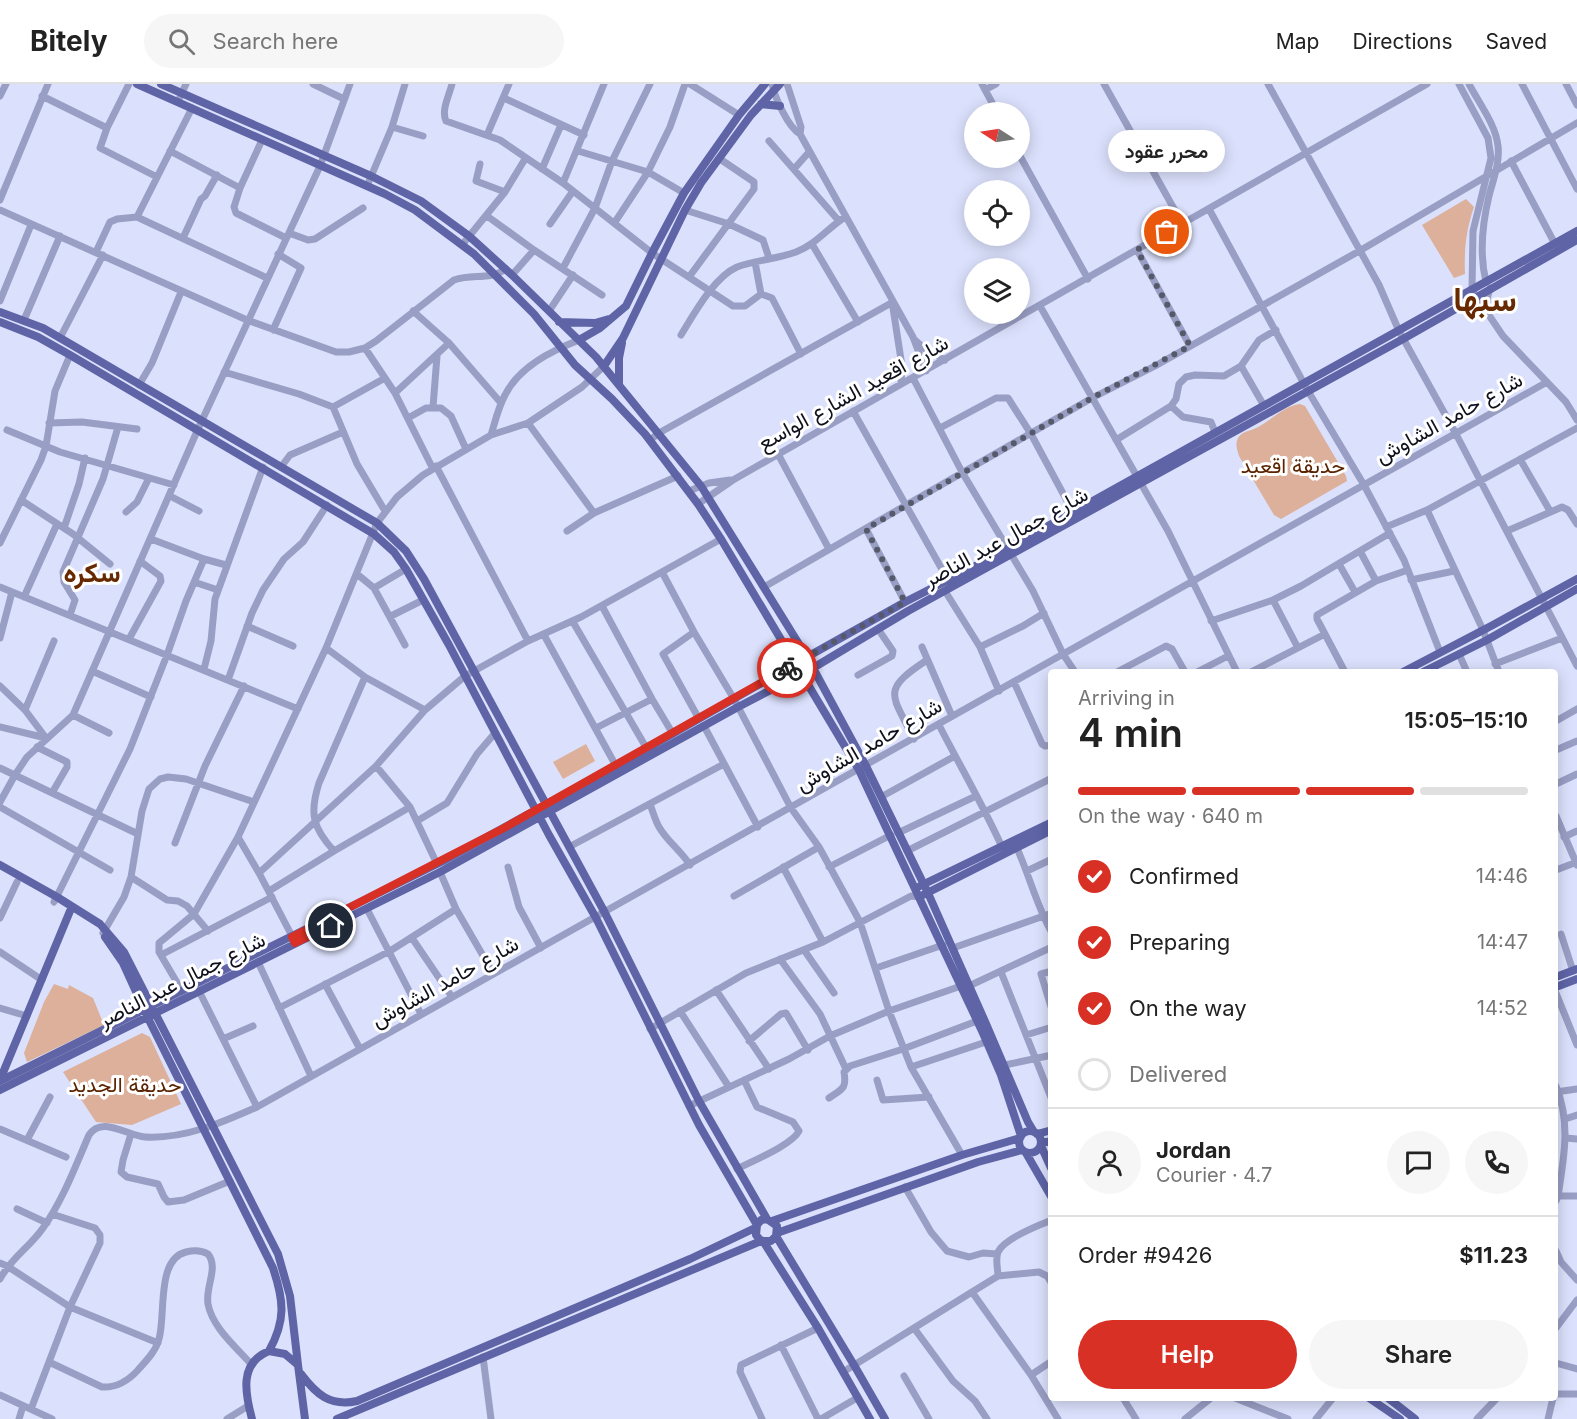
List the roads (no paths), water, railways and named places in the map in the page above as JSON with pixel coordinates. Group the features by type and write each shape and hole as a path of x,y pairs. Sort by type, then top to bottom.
{"main road":[{"path":"137,84 415,210 462,245 534,314 576,365 650,440 689,491 721,539 802,674 881,797 943,945 1005,1065 1028,1122 1036,1133 1048,1161"},
{"path":"161,84 184,88 420,201 469,236 509,272 604,366 659,433 709,498 807,657 895,834 907,851 920,892 953,948 977,1021 1001,1075 1021,1137 1019,1142 1048,1191"},
{"path":"579,340 618,315 632,297 684,193 739,115 765,84"},
{"path":"604,366 623,338 685,210 701,183 772,88 780,84"},
{"path":"761,104 780,106"},
{"name":"شارع جمال عبد الناصر","path":"547,808 736,703 796,663 905,602 1009,552 1308,391 1577,231"},
{"name":"شارع جمال عبد الناصر","path":"1488,285 1577,240"},
{"path":"0,312 43,328 139,386 263,467 374,534 394,552 406,569 537,814 596,918 689,1106 756,1226 756,1235 818,1328 870,1419"},
{"path":"559,322 595,323 618,315"},
{"path":"0,322 38,337 281,467 377,523 406,551 474,670 605,913 699,1101 737,1169 769,1220 777,1226 777,1234 885,1419"},
{"name":"شارع جمال عبد الناصر","path":"736,703 813,668 945,591 1073,512 1139,480 1215,432 1304,382 1401,335"},
{"path":"619,384 619,358 623,338"},
{"path":"1437,669 1459,654 1487,640 1577,579"},
{"path":"1408,669 1483,630 1577,589"},
{"name":"شارع جمال عبد الناصر","path":"0,1090 150,1012 182,991 367,909 537,814 646,749 702,722"},
{"path":"920,892 1002,847 1015,845 1048,824"},
{"path":"920,892 1015,845 1048,832"},
{"path":"0,865 105,932 124,952 204,1129 268,1256 278,1283 282,1315 278,1335 269,1351 251,1364 246,1376 248,1406 252,1419"},
{"name":"شارع جمال عبد الناصر","path":"0,1081 199,992 258,962 294,940 438,868"},
{"path":"0,872 56,899 70,911 105,932 123,963 140,999 150,1012 213,1126 283,1267 292,1307 306,1419"},
{"path":"0,1081 70,911"},
{"path":"1558,977 1576,973"},
{"path":"1558,986 1576,973"},
{"path":"12,1052 17,1062 27,1067"},
{"path":"269,1351 285,1354 318,1394 336,1401 357,1401 690,1259 756,1226 761,1220 769,1220 1021,1137 1029,1132 1048,1131"},
{"path":"337,1419 762,1241 771,1241 777,1234 978,1162 1024,1151 1035,1152 1041,1145 1048,1142"},
{"path":"1373,1401 1400,1419"},
{"path":"1395,1401 1415,1419"}],"street":[{"path":"0,96 6,84"},
{"path":"0,200 48,84"},
{"path":"129,84 100,145 102,151 157,177"},
{"path":"313,84 344,99"},
{"path":"110,870 0,805 15,775 37,747 73,715 247,320 325,155 350,84"},
{"path":"366,186 392,127 405,84"},
{"path":"452,84 444,109 444,118 451,123 500,140 563,183 652,253 733,306 745,306 761,294"},
{"path":"487,135 509,84"},
{"path":"563,183 604,84"},
{"path":"563,268 595,208 612,161 650,84"},
{"path":"615,222 648,172 670,127 687,84 739,115"},
{"path":"787,84 801,127 800,134 842,219 913,337 926,371"},
{"path":"992,102 984,87 996,84"},
{"path":"1104,84 1182,223"},
{"path":"1268,84 1379,285 1401,335 1456,434 1577,666"},
{"name":"شارع اقعيد الشارع الواسع","path":"733,480 1427,84"},
{"path":"1459,84 1488,138 1491,158 1473,231 1474,293 1503,336 1566,402 1577,420"},
{"path":"1469,84 1498,144 1496,172 1482,238 1482,267 1488,285 1488,312"},
{"path":"1522,84 1577,189"},
{"path":"1566,84 1577,105"},
{"path":"178,102 184,88"},
{"path":"772,88 794,131 800,134"},
{"path":"42,96 107,128"},
{"path":"504,98 584,135"},
{"path":"137,217 192,108"},
{"path":"764,587 1092,398 1263,306 1577,123"},
{"path":"542,169 561,125"},
{"path":"392,127 423,136"},
{"path":"262,140 240,188 234,207 236,213 287,236 308,240 315,239 363,208"},
{"path":"769,141 842,219"},
{"path":"170,151 240,188"},
{"path":"578,151 648,172 684,193"},
{"path":"794,169 809,152"},
{"path":"462,245 506,192 525,159"},
{"path":"689,277 754,189 755,184 720,159"},
{"path":"1511,161 1555,243"},
{"path":"480,164 476,181 506,192"},
{"path":"1027,168 1088,279"},
{"path":"183,238 201,199 217,175"},
{"path":"550,224 573,191"},
{"path":"1209,209 1308,391 1388,530 1408,570 1440,652"},
{"path":"0,210 247,320 336,352 365,348 454,280 464,277 495,276 509,272 534,250"},
{"path":"685,210 729,224 763,240 769,258"},
{"path":"487,216 602,295"},
{"path":"60,338 99,254 110,222 127,217 137,217 267,278"},
{"path":"681,334 710,291 732,270 796,252 812,244 842,219"},
{"path":"0,301 31,225"},
{"path":"24,320 60,236"},
{"path":"812,244 858,322"},
{"path":"1137,250 1190,346"},
{"path":"273,330 301,268 278,254"},
{"path":"755,262 761,294"},
{"path":"549,311 573,275"},
{"path":"139,386 152,363 181,292"},
{"path":"761,294 772,298 801,354"},
{"path":"650,440 893,303"},
{"path":"893,303 902,366 901,384"},
{"path":"1040,306 1139,480 1193,582 1235,669"},
{"path":"413,311 449,344 501,404"},
{"path":"1116,440 1171,406 1176,399 1179,384 1186,377 1224,376 1241,366 1259,340 1276,330"},
{"path":"913,337 924,349 945,360"},
{"path":"491,435 506,393 524,371 561,347 579,340"},
{"path":"395,393 449,344"},
{"path":"365,348 395,393 528,641"},
{"path":"0,543 46,446 55,391 70,355"},
{"path":"433,407 436,356"},
{"path":"182,991 161,956 159,943 194,914 237,837 326,648 377,523 385,511 397,497 435,467 491,435 528,423 591,379 604,366"},
{"path":"1241,366 1263,405"},
{"path":"224,372 333,406 385,378"},
{"path":"913,378 962,472 1033,591 1063,654 1074,669"},
{"name":"شارع حامد الشاوش","path":"0,1279 4,1265 35,1238 47,1223 91,1131 95,1128 106,1126 131,1134 157,1136 204,1129 257,1107 1546,382"},
{"path":"940,428 996,398 1008,398 1031,434 1073,512"},
{"path":"333,406 357,464 385,511"},
{"path":"1171,406 1183,417 1210,422 1215,432"},
{"path":"408,418 426,408 441,408 447,411 466,449"},
{"path":"853,411 908,505 948,580"},
{"path":"49,423 82,422 137,429"},
{"path":"528,423 594,513"},
{"path":"70,615 75,600 62,577 99,488 118,427"},
{"path":"1211,621 1273,600 1301,586 1360,551 1388,530 1577,428"},
{"path":"7,430 46,446 174,485"},
{"path":"281,467 290,455 343,432"},
{"path":"778,454 829,549"},
{"path":"64,528 85,458"},
{"path":"1520,459 1550,511"},
{"path":"204,669 211,641 215,599 263,467"},
{"path":"567,531 594,513 678,476"},
{"path":"126,512 137,502 149,478"},
{"path":"689,491 701,486 733,480"},
{"path":"698,504 733,480"},
{"path":"170,496 199,511"},
{"path":"21,500 64,528 111,564"},
{"path":"228,680 263,590 284,559 303,542 327,505"},
{"path":"1507,531 1562,507 1568,510 1577,524"},
{"path":"1427,510 1483,630 1497,668 1562,638"},
{"path":"24,597 57,524"},
{"path":"866,529 905,602"},
{"path":"151,539 226,565"},
{"path":"260,873 376,766 425,710 465,676 528,641 573,622 721,539"},
{"path":"1360,551 1376,581"},
{"path":"56,899 130,749 204,559"},
{"path":"129,639 159,586 161,578 140,561"},
{"path":"1339,564 1355,592"},
{"path":"374,588 406,569"},
{"path":"1343,669 1317,620 1317,615 1376,581 1408,570"},
{"path":"1411,580 1454,571"},
{"path":"662,572 736,703 791,808 819,847 860,922 903,1049 962,1155"},
{"path":"357,574 374,588 405,645"},
{"path":"194,582 218,590"},
{"path":"0,587 298,709"},
{"path":"945,591 980,647 999,691"},
{"path":"0,638 12,592"},
{"path":"391,616 423,600"},
{"path":"1273,600 1298,648"},
{"path":"602,606 673,734"},
{"path":"980,647 1044,613"},
{"path":"573,622 646,749"},
{"path":"248,626 293,646"},
{"path":"858,675 892,656 893,651 878,629"},
{"path":"694,632 663,654 758,827"},
{"path":"1257,669 1325,634"},
{"path":"544,635 616,766"},
{"path":"25,710 54,641"},
{"path":"1123,669 1166,646 1172,649 1183,669"},
{"path":"922,647 952,716"},
{"path":"326,648 366,677 425,710"},
{"path":"1459,654 1466,669"},
{"path":"1203,669 1228,656"},
{"path":"1431,657 1437,669"},
{"path":"914,739 897,705 894,692 896,684 903,675 927,660"},
{"path":"92,671 151,697"},
{"path":"334,851 314,823 315,797 366,677"},
{"path":"1014,682 1042,744 1048,746"},
{"path":"0,686 25,710 46,738"},
{"path":"175,843 198,783 244,686"},
{"path":"596,728 652,699"},
{"path":"1558,720 1577,709"},
{"path":"73,715 109,734"},
{"path":"939,725 986,811 1002,847"},
{"path":"0,727 46,738"},
{"path":"417,821 447,803 477,754 495,734"},
{"path":"1558,749 1577,741"},
{"path":"37,747 67,762 67,767 52,793"},
{"path":"881,797 955,756"},
{"path":"569,847 724,764"},
{"path":"376,766 410,807 456,909 493,973"},
{"path":"0,768 138,834"},
{"path":"1558,783 1577,774"},
{"path":"105,932 124,897 131,876 142,811 149,789 153,784 168,777 186,779 254,802"},
{"path":"907,851 1048,780"},
{"path":"830,867 976,796"},
{"path":"650,804 659,827 690,865"},
{"path":"161,956 271,894 334,851 410,807"},
{"path":"1558,821 1576,863 1558,869"},
{"path":"1564,837 1577,831"},
{"path":"237,837 260,873 294,940"},
{"path":"1015,845 1048,926"},
{"path":"734,896 819,847"},
{"path":"1027,871 1048,861"},
{"path":"508,867 519,907 541,948"},
{"path":"783,867 824,942"},
{"path":"131,876 162,898 180,902 208,931"},
{"path":"0,918 17,882"},
{"path":"650,1029 746,973 824,942 920,892"},
{"path":"367,909 422,1014"},
{"path":"279,1008 390,951 456,909"},
{"path":"953,948 1048,914"},
{"path":"1561,934 1576,973"},
{"path":"412,938 452,997"},
{"path":"876,968 943,945"},
{"path":"1558,948 1565,945"},
{"path":"689,1106 808,1050 830,1036 889,1011 1001,972 1048,948"},
{"path":"804,950 834,993"},
{"path":"0,952 42,980"},
{"path":"780,959 811,1000 846,1069 844,1088 829,1098"},
{"path":"258,962 311,1076"},
{"path":"1001,972 1048,1090"},
{"path":"1048,972 1041,974 1048,997"},
{"path":"325,984 360,1049"},
{"path":"716,990 769,1069"},
{"path":"199,992 257,1107"},
{"path":"1558,998 1577,1045"},
{"path":"0,1008 27,1016"},
{"path":"680,1011 729,1087"},
{"path":"749,1041 781,1014 786,1013 808,1050"},
{"path":"846,1069 977,1021"},
{"path":"223,1039 253,1026"},
{"path":"1026,1035 1048,1028"},
{"path":"911,1067 986,1042"},
{"path":"1005,1065 1048,1055"},
{"path":"737,1169 788,1142 796,1137 799,1131 793,1122 757,1107 744,1080"},
{"path":"877,1080 883,1100 929,1097"},
{"path":"1558,1090 1577,1089"},
{"path":"1558,1096 1565,1119 1566,1138 1559,1163 1558,1180"},
{"path":"27,1140 50,1097"},
{"path":"1565,1119 1577,1115"},
{"path":"0,1129 66,1157"},
{"path":"131,1134 121,1172 128,1177 158,1184 168,1202 184,1200 230,1181"},
{"path":"1566,1138 1577,1139"},
{"path":"905,1187 931,1232 947,1251 969,1257 998,1254"},
{"path":"1558,1198 1577,1196"},
{"path":"17,1209 47,1223"},
{"path":"31,1409 70,1307 98,1252 100,1234 95,1228 52,1214"},
{"path":"998,1276 998,1254 1002,1246 1048,1222"},
{"path":"49,1362 102,1388 118,1386 134,1375 158,1342 163,1322 165,1285 171,1260 179,1254 201,1251 210,1256 213,1264 208,1296 210,1312 251,1364"},
{"path":"1558,1255 1577,1280"},
{"path":"4,1265 70,1307 158,1342"},
{"path":"843,1372 998,1276 1039,1272 1048,1278"},
{"path":"972,1292 1031,1375 1058,1419"},
{"path":"1559,1318 1577,1301"},
{"path":"762,1419 740,1369 744,1363 818,1328"},
{"path":"914,1328 952,1381 975,1401 987,1419"},
{"path":"781,1345 819,1419 857,1398"},
{"path":"483,1357 491,1419"},
{"path":"1031,1375 1048,1364"},
{"path":"1558,1364 1577,1370"},
{"path":"904,1376 929,1419"},
{"path":"1558,1396 1577,1394"},
{"path":"0,1395 52,1419"},
{"path":"1125,1401 1136,1419"},
{"path":"1185,1419 1207,1401"},
{"path":"1243,1401 1288,1419"},
{"path":"1316,1419 1331,1401"},
{"path":"1477,1419 1494,1401"},
{"path":"1548,1419 1553,1401"},
{"path":"19,1419 23,1406"},
{"path":"227,1419 248,1406"}],"place":[{"name":"محرر عقود","path":"1167,232"}],"district":[{"name":"سبها","path":"1485,299"},
{"name":"سكره","path":"92,573"}],"park label":[{"name":"حديقة اقعيد","path":"1293,466"},
{"name":"حديقة الجديد","path":"125,1085"}]}
